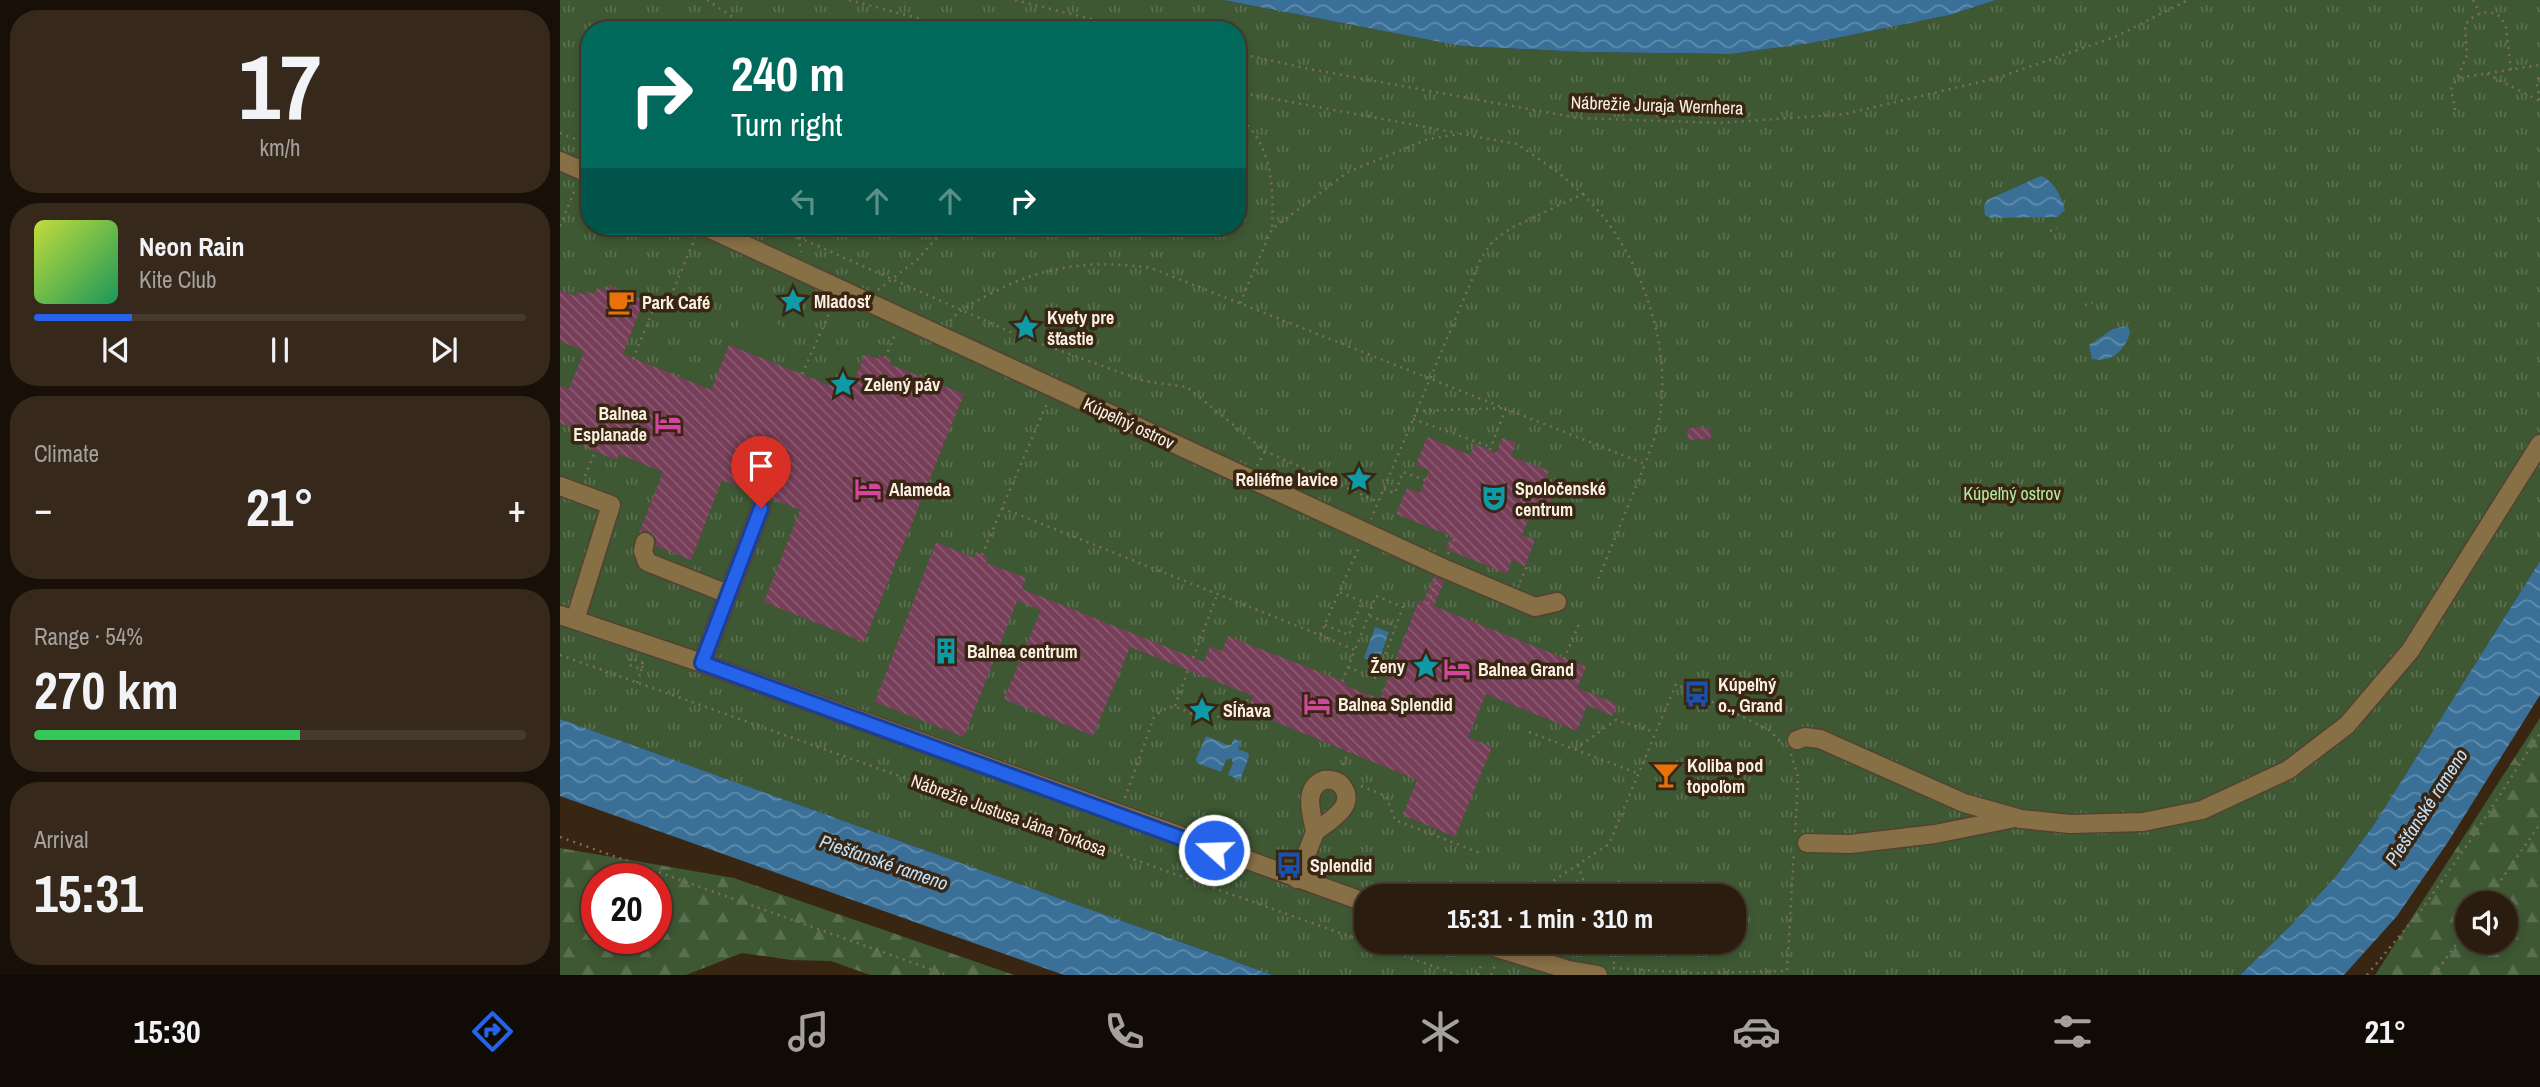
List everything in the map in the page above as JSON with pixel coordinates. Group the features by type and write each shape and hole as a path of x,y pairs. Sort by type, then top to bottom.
{"street":[{"path":"560,161 581,170"},
{"name":"Kúpeľný ostrov","path":"709,235 806,273 1443,568 1535,607 1558,602"},
{"path":"1790,745 1805,737 1819,739 1964,803 2021,818 2070,824 2143,822 2202,810 2288,770 2347,725 2410,651 2540,444"},
{"path":"560,486 611,505 567,618 702,663 1354,899"},
{"path":"702,663 761,508"},
{"path":"645,542 643,551 647,562 728,594"},
{"path":"1807,843 1850,844 1935,834 2021,818"},
{"path":"1297,879 1315,832"},
{"path":"1497,954 1569,970 1601,971"}],"path":[{"path":"707,0 739,21"},
{"path":"849,0 929,21"},
{"path":"1015,0 1099,21"},
{"name":"Nábrežie Juraja Wernhera","path":"1246,55 1578,118 1720,123 1845,114 1997,78 2115,37 2188,0"},
{"path":"2473,0 2480,13"},
{"path":"2455,110 2451,89 2467,55 2465,24 2480,13 2494,13 2501,17 2506,28 2511,70"},
{"path":"2457,78 2540,65"},
{"path":"2540,73 2537,86 2540,101"},
{"path":"2485,74 2540,101"},
{"path":"1246,94 1517,144 1559,173 1583,194 1611,225 1637,272 1653,320 1660,356 1661,406 1658,429 1597,582"},
{"path":"1240,303 1272,229 1273,191 1267,157 1256,135 1246,125"},
{"path":"560,133 581,141"},
{"path":"1272,229 1348,172 1429,139 1461,134"},
{"path":"560,226 581,182"},
{"path":"1320,635 1481,258 1493,241 1511,228 1583,194"},
{"path":"2050,231 2057,228"},
{"path":"633,359 656,303 666,307 697,235"},
{"path":"864,300 918,259 939,235"},
{"path":"798,236 806,273"},
{"path":"798,236 1021,337 1144,381 1187,387 1265,451 1378,502"},
{"path":"939,334 959,310 1019,279 1067,267 1117,263 1151,268 1645,464"},
{"path":"802,374 839,289"},
{"path":"2085,305 2093,303"},
{"path":"885,358 902,318"},
{"path":"982,555 1053,388"},
{"path":"1416,411 1506,408"},
{"path":"1487,457 1506,408"},
{"path":"1413,419 1491,447"},
{"path":"578,492 595,452"},
{"path":"1384,489 1395,493 1403,471 1425,480"},
{"path":"1002,508 1355,650"},
{"path":"1324,625 1349,635 1362,601 1339,592"},
{"path":"1193,657 1218,594"},
{"path":"1342,682 1376,596 1403,607 1376,678 1348,667"},
{"path":"1368,616 1396,626"},
{"path":"1564,659 1580,622"},
{"name":"Nábrežie Justusa Jána Torkosa","path":"560,655 1458,975"},
{"path":"637,682 641,670 643,663 631,658 629,664 641,670"},
{"path":"1175,706 1188,670"},
{"path":"1548,884 1609,844 1676,684 1769,730 1790,745 1798,777 1787,971 1601,971"},
{"path":"1119,814 1154,718 1163,710 1175,706 1208,719 1245,706 1250,694"},
{"path":"1575,749 1616,720 1654,732"},
{"path":"1530,732 1638,773"},
{"path":"2367,975 2422,909 2540,733"},
{"path":"1350,782 1386,796 1395,820 1480,853"},
{"path":"2493,891 2540,824"},
{"path":"560,837 947,975"},
{"path":"1578,864 1585,884"},
{"path":"2434,975 2455,946"},
{"path":"1610,954 1616,969"},
{"path":"1478,975 1482,961"}],"green space":[{"name":"Kúpeľný ostrov","path":"560,0 1223,0 1461,46 1582,52 1731,54 1812,43 1950,15 1996,0 2540,0 2540,561 2373,826 2336,876 2240,975 1273,975 560,719"},
{"path":"745,311 782,326 768,359 731,344"},
{"path":"2540,718 2540,975 2375,975"},
{"path":"560,848 647,863 581,863 581,954 672,954 672,867 734,878 1014,975 870,975 831,961 791,960 742,953 686,975 560,975"}],"water":[{"path":"1223,0 1996,0 1950,15 1812,43 1731,54 1582,52 1461,46"},
{"path":"2041,176 2053,185 2062,200 2065,210 2057,217 1991,218 1985,215 1984,206 1987,200"},
{"path":"2128,326 2130,333 2121,350 2106,359 2092,359 2089,345 2113,329"},
{"name":"Piešťanské rameno","path":"2540,561 2540,695 2448,842 2397,916 2344,975 2240,975 2336,876 2373,826"},
{"path":"1375,627 1389,632 1378,663 1364,658"},
{"name":"Piešťanské rameno","path":"560,719 1273,975 1064,975 560,796"},
{"path":"1206,736 1228,745 1231,745 1234,739 1241,742 1238,749 1248,753 1249,757 1240,780 1228,775 1233,763 1231,758 1226,760 1221,772 1197,763 1196,759"}],"building":[{"path":"607,285 644,300 623,354 711,390 729,345 849,393 865,354 878,359 879,355 891,360 889,364 964,394 864,642 764,602 800,510 722,480 691,560 656,546 652,533 639,533 663,472 619,454 616,460 585,447 587,441 573,435 575,429 560,423 560,385 569,389 584,351 560,341 560,290 575,296 577,292 585,295 586,291 594,294 597,288 605,291"},
{"path":"1710,427 1711,439 1688,440 1687,428"},
{"path":"1427,437 1470,455 1475,444 1496,453 1502,438 1516,443 1511,456 1549,471 1543,485 1555,490 1545,516 1532,511 1522,535 1535,540 1525,566 1512,560 1507,574 1446,549 1451,536 1396,514 1407,488 1420,493 1429,470 1416,465"},
{"path":"936,542 974,558 976,552 988,557 986,563 1026,578 1022,589 1204,662 1210,646 1222,651 1228,636 1347,683 1346,686 1380,699 1419,600 1423,602 1434,576 1444,581 1434,606 1586,667 1577,688 1617,704 1613,716 1587,705 1577,731 1486,694 1468,737 1492,747 1455,837 1403,815 1417,780 1247,710 1253,696 1130,647 1093,736 1004,699 1041,610 1017,601 964,737 875,702"}],"place":[{"name":"Mladosť","path":"793,301"},
{"name":"Park Café","path":"621,302"},
{"name":"Kvety pre šťastie","path":"1026,327"},
{"name":"Zelený páv","path":"843,384"},
{"name":"Balnea Esplanade","path":"668,423"},
{"name":"Reliéfne lavice","path":"1359,479"},
{"name":"Alameda","path":"868,489"},
{"name":"Spoločenské centrum","path":"1494,498"},
{"name":"Balnea centrum","path":"946,651"},
{"name":"Ženy","path":"1426,666"},
{"name":"Balnea Grand","path":"1457,669"},
{"name":"Kúpeľný o., Grand","path":"1697,694"},
{"name":"Balnea Splendid","path":"1317,704"},
{"name":"Sĺňava","path":"1202,710"},
{"name":"Koliba pod topoľom","path":"1666,775"},
{"name":"Splendid","path":"1289,865"}],"route":[{"path":"761,508 702,663 1214,850"}]}
